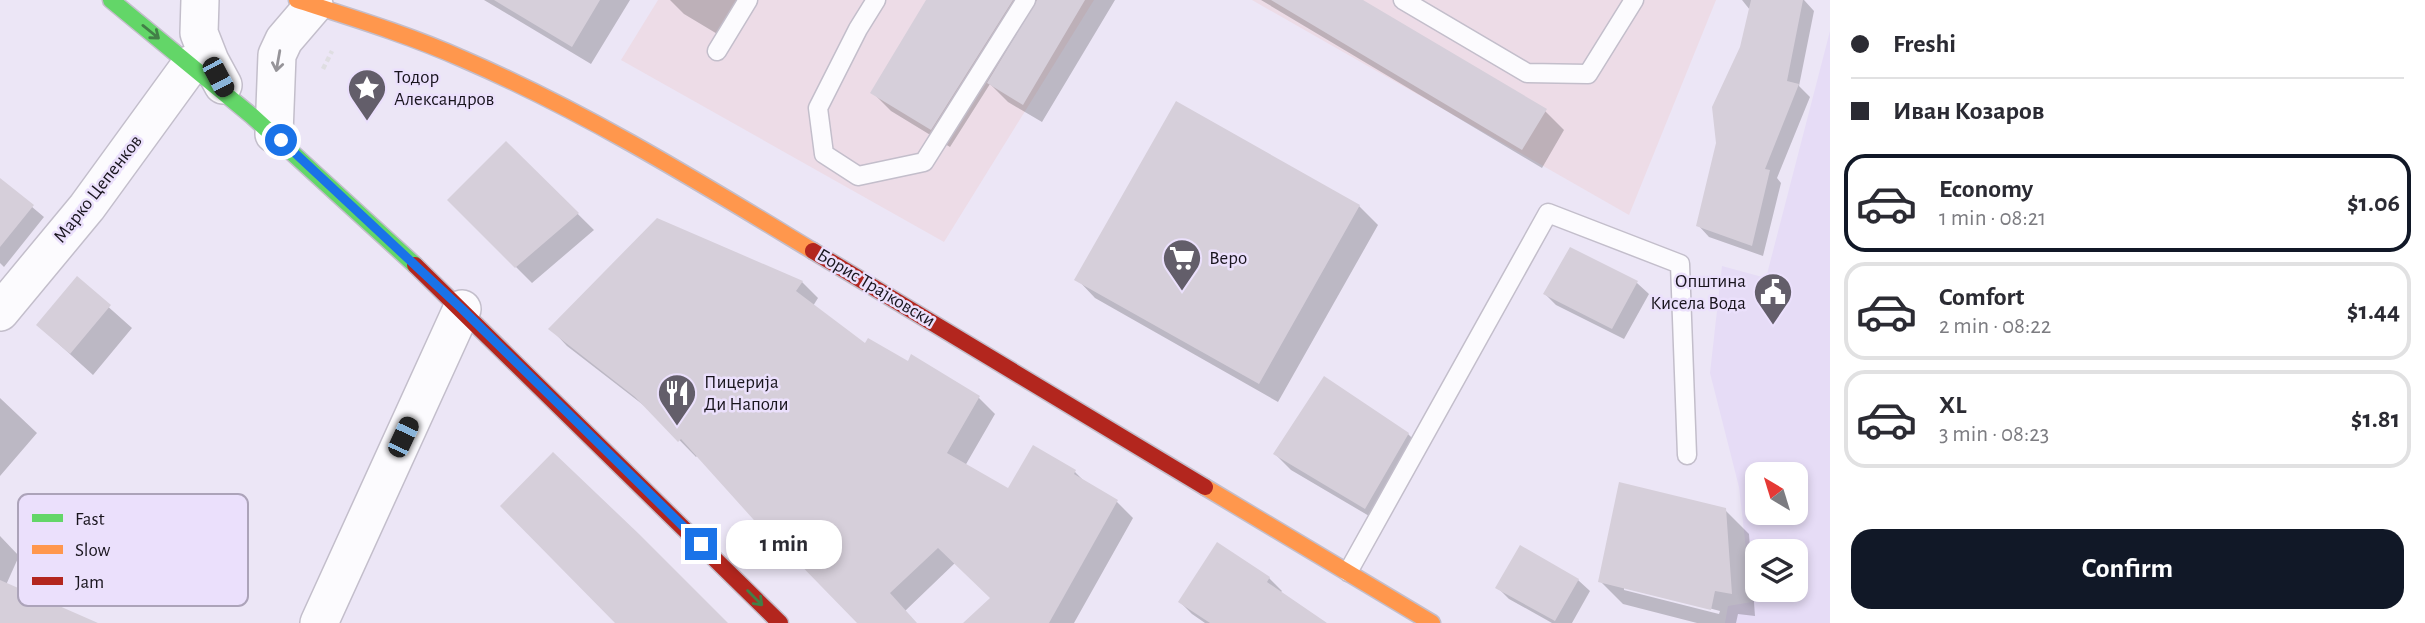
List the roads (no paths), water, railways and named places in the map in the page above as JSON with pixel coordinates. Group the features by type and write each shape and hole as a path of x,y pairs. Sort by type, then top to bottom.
{"street":[{"path":"111,0 274,134 462,309 780,623"},
{"path":"200,0 200,33 210,61 227,94"},
{"path":"274,134 277,55 305,3"},
{"name":"Борис Трајковски","path":"305,3 375,24 465,60 568,107 1432,623"},
{"name":"Марко Цепенков","path":"0,312 87,207 191,64"},
{"path":"319,623 462,309"}],"lane":[{"path":"717,51 748,0"},
{"path":"876,0 858,29 818,108 824,154 858,176 924,162 1026,0"},
{"path":"1403,0 1527,73 1588,74 1634,0"},
{"path":"1348,572 1548,213 1680,264 1687,456"}],"place":[{"name":"Тодор Александров","path":"367,122"},
{"name":"Веро","path":"1182,292"},
{"name":"Општина Кисела Вода","path":"1773,326"},
{"name":"Пицерија Ди Наполи","path":"677,427"}]}
